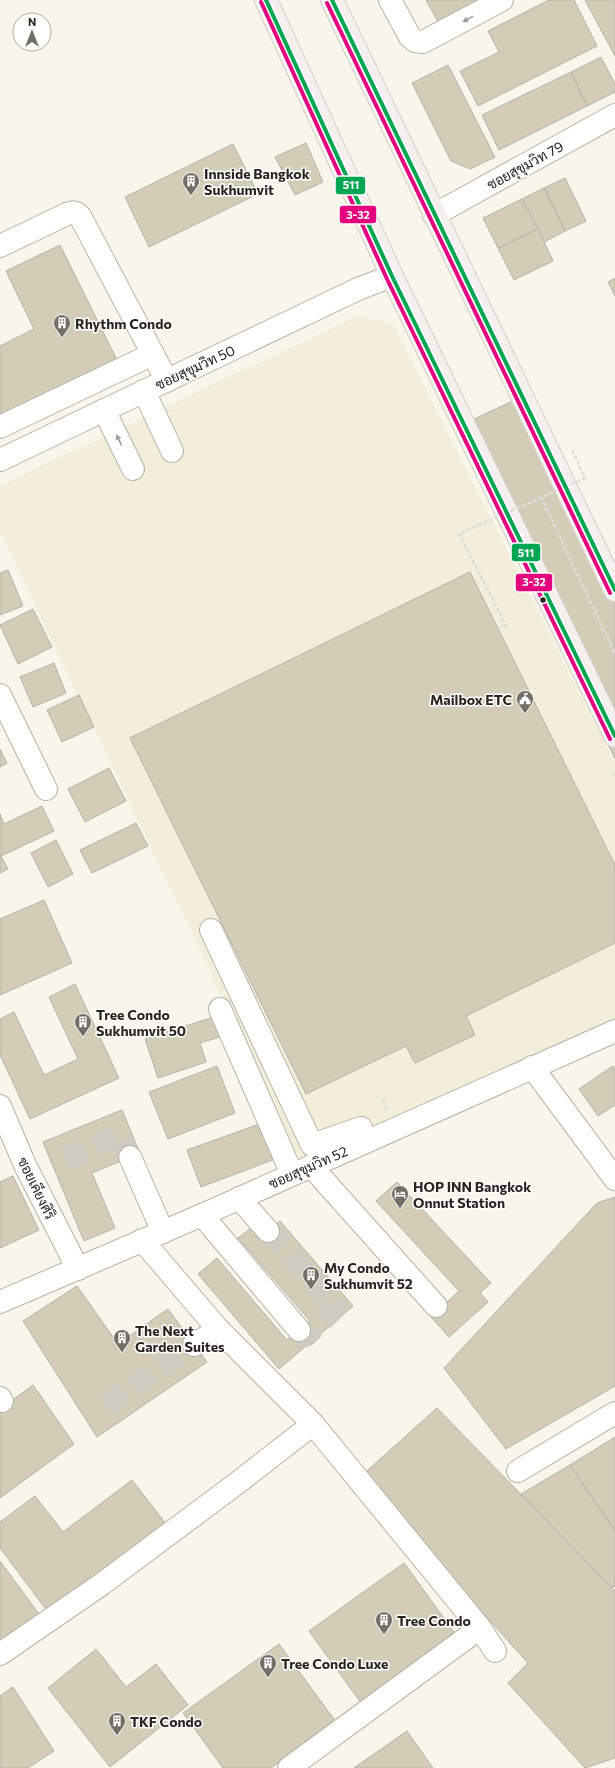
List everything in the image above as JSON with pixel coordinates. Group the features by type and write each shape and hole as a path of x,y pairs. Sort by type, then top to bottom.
{"main road":[{"path":"266,0 392,276 615,736"},
{"path":"332,0 434,215 615,587"}],"street":[{"path":"390,0 410,38 415,41 423,42 502,0"},
{"name":"ซอยสุขุมวิท 79","path":"434,215 615,115"},
{"path":"0,246 72,212 77,213 80,216 167,381"},
{"name":"ซอยสุขุมวิท 50","path":"0,460 358,289 392,276"},
{"path":"0,427 153,354"},
{"path":"144,392 172,451"},
{"path":"104,410 133,469"},
{"path":"0,695 46,790"},
{"path":"211,930 312,1145 360,1128"},
{"path":"220,1009 302,1170 436,1306"},
{"name":"ซอยสุขุมวิท 52","path":"0,1302 202,1215 615,1031"},
{"path":"532,1067 615,1179"},
{"name":"ซอยเคียงศิริ","path":"0,1106 25,1165 78,1269"},
{"path":"130,1157 163,1232"},
{"path":"239,1198 268,1231"},
{"path":"202,1215 299,1330"},
{"path":"142,1240 218,1329 313,1424 480,1628 494,1651"},
{"path":"194,1345 218,1329"},
{"path":"518,1471 615,1413"},
{"path":"0,1654 108,1580 313,1424"},
{"path":"289,1768 480,1628"}],"path":[{"path":"498,628 506,625 459,534 585,478 571,447"},
{"path":"541,498 615,654"}],"shaded area":[{"path":"357,316 393,323 615,764 615,1024 300,1160 0,532 0,486"}],"building":[{"path":"426,0 489,0 441,27"},
{"path":"549,0 574,0 597,46 478,106 460,71 499,52 488,31"},
{"path":"585,0 615,0 615,56"},
{"path":"601,57 615,84 615,92 587,106 571,72"},
{"path":"448,65 495,157 470,169 451,161 412,83"},
{"path":"571,72 587,106 499,150 482,115"},
{"path":"306,143 323,182 295,195 275,157"},
{"name":"Innside Bangkok Sukhumvit","path":"233,144 258,194 149,247 125,197"},
{"path":"565,178 586,221 565,231 544,188"},
{"path":"544,188 565,231 544,242 522,199"},
{"path":"522,199 538,229 498,248 483,218"},
{"path":"538,229 553,261 514,280 498,248"},
{"name":"Rhythm Condo","path":"60,245 118,362 0,419 0,346 34,329 6,271"},
{"path":"615,278 615,296 608,282"},
{"path":"517,399 615,605 615,759 457,427"},
{"path":"8,570 23,606 0,615 0,573"},
{"path":"470,572 615,865 615,943 466,1016 475,1035 415,1063 406,1046 306,1094 130,738"},
{"path":"33,609 52,647 18,664 0,625"},
{"path":"54,663 66,693 33,707 20,677"},
{"path":"79,695 94,727 62,742 47,710"},
{"path":"0,749 7,763 0,767"},
{"path":"109,768 126,801 85,822 68,789"},
{"path":"42,806 54,831 1,856 8,869 0,873 0,814 4,824"},
{"path":"136,823 148,846 92,873 80,850"},
{"path":"56,840 73,874 48,887 31,853"},
{"path":"44,900 72,963 0,995 0,919"},
{"name":"Tree Condo Sukhumvit 50","path":"75,984 119,1078 30,1119 0,1055 0,1019 14,1012 44,1075 78,1059 49,997"},
{"path":"220,1015 226,1035 200,1043 206,1062 158,1078 145,1039"},
{"path":"217,1066 235,1113 168,1139 149,1092"},
{"path":"613,1066 615,1069 615,1105 598,1116 579,1089"},
{"path":"122,1110 140,1153 92,1173 115,1228 84,1241 43,1142"},
{"path":"265,1122 278,1158 201,1187 187,1150"},
{"path":"13,1176 39,1230 0,1248 0,1182"},
{"path":"397,1182 491,1283 480,1293 488,1302 449,1337 431,1317 459,1291 376,1201"},
{"path":"615,1197 615,1386 506,1449 444,1368 597,1203"},
{"name":"My Condo Sukhumvit 52","path":"280,1221 353,1306 279,1369 198,1274 217,1258 287,1340 310,1321 238,1238 252,1227 261,1237"},
{"name":"The Next Garden Suites","path":"77,1286 118,1344 168,1309 207,1362 97,1437 23,1321"},
{"path":"33,1385 74,1444 0,1498 0,1409"},
{"path":"437,1408 615,1591 615,1758 585,1768 508,1683 528,1663 360,1477"},
{"path":"615,1437 615,1531 570,1465"},
{"path":"570,1465 615,1531 615,1586 612,1588 521,1494"},
{"path":"132,1480 166,1524 48,1612 0,1548 0,1522 35,1496 63,1532"},
{"path":"0,1561 39,1614 0,1642"},
{"name":"Tree Condo","path":"404,1563 459,1639 364,1707 309,1631"},
{"name":"Tree Condo Luxe","path":"279,1644 336,1722 271,1768 223,1768 183,1713"},
{"name":"TKF Condo","path":"96,1649 126,1687 156,1664 188,1705 110,1767 48,1688"},
{"path":"13,1687 54,1751 28,1768 0,1767 0,1696"},
{"path":"407,1731 433,1768 354,1768"}],"tunnel":[{"path":"65,1159 118,1136 121,1137 130,1157"},
{"path":"268,1231 336,1307 306,1336 299,1330"},
{"path":"106,1405 194,1345"}],"transit line":[{"name":"511","path":"266,0 392,276 615,736"},
{"name":"511","path":"332,0 615,590"},
{"name":"3-32","path":"261,2 387,279 610,739"},
{"name":"3-32","path":"327,3 610,593"}],"place":[{"name":"Innside Bangkok Sukhumvit","path":"191,196"},
{"name":"Rhythm Condo","path":"62,338"},
{"name":"Mailbox ETC","path":"525,714"},
{"name":"Tree Condo Sukhumvit 50","path":"83,1037"},
{"name":"HOP INN Bangkok Onnut Station","path":"400,1209"},
{"name":"My Condo Sukhumvit 52","path":"311,1290"},
{"name":"The Next Garden Suites","path":"122,1353"},
{"name":"Tree Condo","path":"384,1635"},
{"name":"Tree Condo Luxe","path":"268,1678"},
{"name":"TKF Condo","path":"117,1736"}]}
